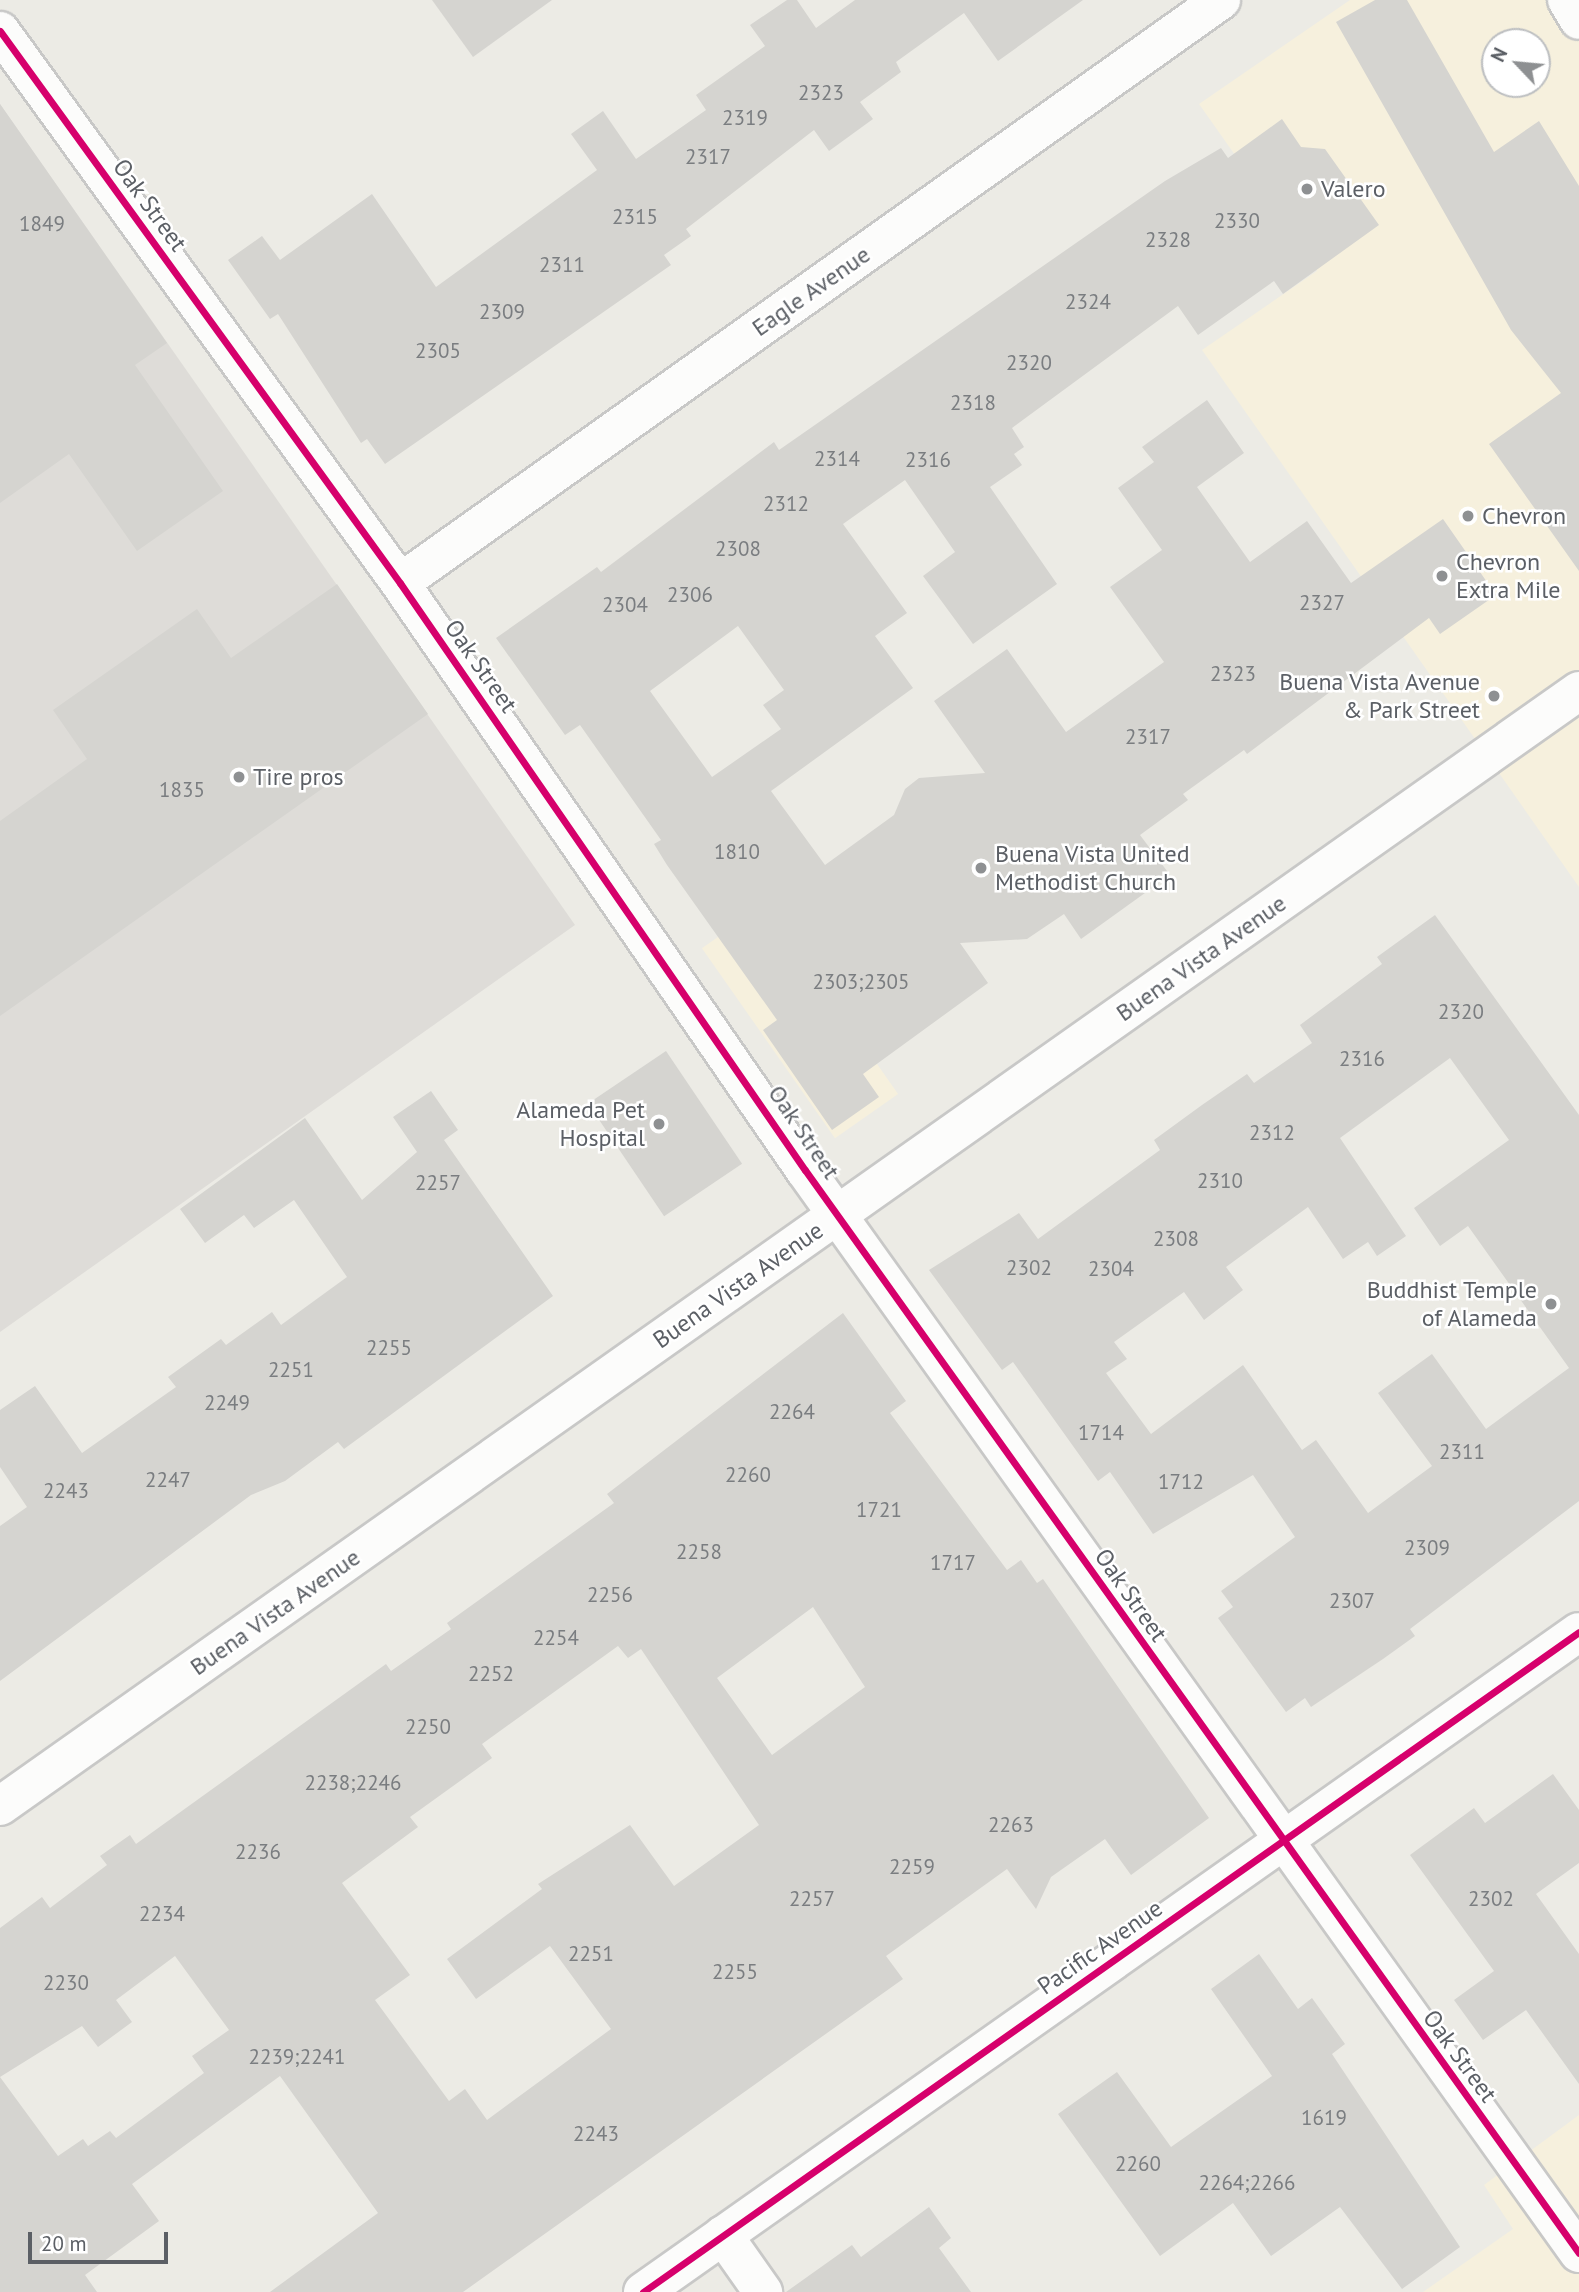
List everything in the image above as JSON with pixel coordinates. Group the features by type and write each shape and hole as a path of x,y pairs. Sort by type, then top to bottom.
{"street":[{"name":"Eagle Avenue","path":"400,583 1221,0"},
{"path":"1567,0 1579,20"},
{"name":"Oak Street","path":"0,30 400,583 837,1214 1282,1843 1579,2253"},
{"name":"Buena Vista Avenue","path":"0,1806 1579,691"},
{"name":"Pacific Avenue","path":"643,2292 1579,1632"},
{"path":"723,2235 763,2292"}],"shaded area":[{"path":"1350,0 1579,0 1579,887 1202,350 1317,271 1199,104"},
{"path":"0,104 575,925 0,1332"},
{"path":"765,904 898,1094 835,1138 702,948"},
{"path":"1579,2115 1579,2292 1423,2292 1513,2229 1484,2185"}],"building":[{"path":"432,0 552,0 473,57"},
{"path":"787,0 797,0 816,28 855,0 1083,0 998,61 964,13 896,62 901,72 860,102 873,119 829,151 814,130 686,229 691,236 664,255 671,265 385,464 367,439 361,443 278,314 270,319 228,260 262,236 280,260 372,194 436,287 597,170 571,134 603,111 636,159 706,110 696,95 765,46 750,25"},
{"path":"1375,0 1407,0 1494,152 1539,121 1579,186 1579,571 1489,444 1561,393 1511,330 1336,22"},
{"path":"0,104 167,343 135,365 223,491 137,551 69,454 0,503"},
{"path":"1282,119 1301,147 1325,149 1379,225 1283,294 1274,281 1198,335 1178,306 1012,428 1024,447 1014,454 1022,465 990,487 1057,584 973,644 923,576 955,552 905,480 843,524 907,613 875,636 913,688 771,791 825,865 894,815 905,789 919,778 985,773 934,701 1007,649 1066,732 1164,662 1110,587 1162,550 1118,488 1154,462 1142,447 1207,400 1244,453 1197,487 1250,562 1307,521 1351,583 1443,519 1496,595 1440,634 1429,618 1247,754 1244,750 1183,794 1188,800 1140,835 1170,875 1081,939 1064,914 1027,939 960,943 988,983 863,1074 879,1097 832,1130 763,1030 777,1020 667,865 654,844 661,840 580,725 565,735 496,638 597,567 601,572 774,442 779,450 1165,181 1221,148 1228,158","holes":["738,626 784,690 763,705 781,729 712,777 650,691"]},
{"path":"337,584 428,714 0,1016 0,821 87,759 53,710 197,609 231,658"},
{"path":"1435,915 1579,1115 1579,1501 1410,1629 1415,1636 1311,1707 1305,1698 1286,1712 1218,1618 1233,1607 1221,1591 1295,1537 1253,1475 1153,1534 1110,1472 1098,1481 1013,1362 1002,1370 929,1270 1019,1213 1038,1239 1160,1150 1154,1140 1202,1105 1247,1074 1254,1083 1312,1043 1300,1025 1382,964 1377,957","holes":["1450,1058 1509,1140 1414,1208 1440,1246 1468,1226 1569,1368 1486,1429 1432,1354 1378,1393 1432,1466 1368,1513 1316,1440 1302,1450 1243,1365 1151,1434 1106,1373 1127,1359 1114,1342 1184,1292 1204,1320 1243,1290 1226,1267 1308,1207 1343,1259 1368,1242 1377,1256 1406,1236 1340,1138"]},
{"name":"Alameda Pet Hospital","path":"666,1051 742,1164 664,1216 588,1104"},
{"path":"431,1091 458,1130 444,1140 553,1296 344,1449 338,1442 285,1481 251,1495 0,1681 0,1526 27,1507 0,1467 0,1410 35,1386 82,1453 176,1387 168,1377 221,1339 226,1345 272,1312 281,1325 347,1277 294,1200 254,1228 244,1215 205,1243 180,1209 305,1118 362,1200 417,1152 393,1117"},
{"path":"843,1313 906,1401 890,1413 1007,1570 1021,1560 1037,1583 1043,1579 1209,1818 1131,1875 1105,1839 1051,1877 1036,1909 1007,1869 886,1956 903,1979 463,2292 270,2292 378,2213 280,2076 132,2184 159,2221 85,2275 97,2292 0,2292 0,2077 0,1928 42,1897 50,1908 107,1865 100,1856 130,1835 136,1844 386,1664 391,1671 451,1629 447,1623 614,1503 607,1494","holes":["813,1607 865,1687 772,1755 717,1678","618,1646 628,1658 641,1649 759,1825 674,1886 630,1825 538,1884 542,1889 447,1959 476,1999 550,1946 611,2029 487,2120 465,2089 449,2101 375,2000 410,1975 342,1883 418,1827 410,1817 492,1758 482,1744","175,1956 229,2030 192,2056 204,2073 116,2138 110,2131 88,2146 83,2139 58,2156 0,2077 82,2026 98,2047 132,2022 116,2000"]},
{"path":"1553,1774 1579,1810 1579,1863 1536,1894 1579,1954 1579,2084 1526,2010 1483,2040 1454,2000 1494,1971 1410,1855 1474,1808 1485,1823"},
{"path":"1259,1954 1298,2009 1312,1998 1345,2044 1332,2054 1460,2247 1402,2289 1340,2207 1271,2256 1233,2203 1160,2256 1058,2114 1117,2072 1171,2147 1272,2076 1211,1989"},
{"path":"929,2207 951,2238 939,2248 971,2292 786,2292 852,2245 861,2257"}],"cycle path":[{"path":"0,31 400,583 805,1170 1579,2253"},
{"path":"643,2292 1579,1632"}],"place":[{"name":"Valero","path":"1307,189"},
{"name":"Chevron","path":"1468,516"},
{"name":"Chevron Extra Mile","path":"1442,576"},
{"name":"Buena Vista Avenue & Park Street","path":"1494,696"},
{"name":"Tire pros","path":"239,777"},
{"name":"Buena Vista United Methodist Church","path":"981,868"},
{"name":"Alameda Pet Hospital","path":"659,1124"},
{"name":"Buddhist Temple of Alameda","path":"1551,1304"}]}
